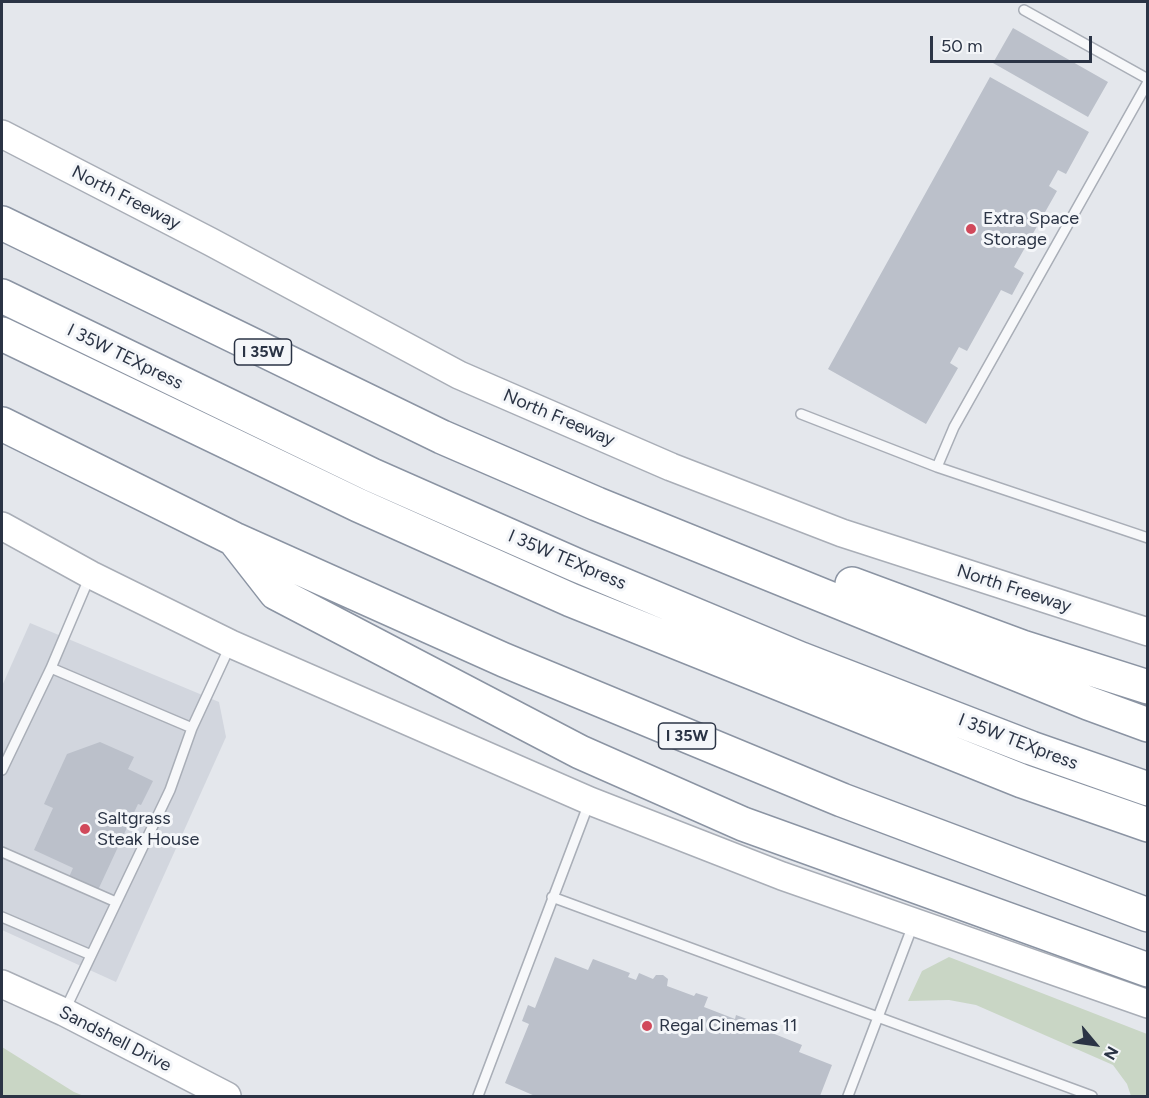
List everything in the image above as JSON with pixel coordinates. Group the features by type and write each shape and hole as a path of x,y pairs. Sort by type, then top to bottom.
{"highway":[{"name":"I 35W","path":"2,223 375,406 597,504 1088,704 1148,724"},
{"name":"I 35W TEXpress","path":"2,296 372,475 576,565 801,659 1031,748 1148,789"},
{"name":"I 35W TEXpress","path":"2,334 358,505 571,600 1011,777 1148,825"},
{"name":"I 35W","path":"2,424 234,539 504,660 820,790 1148,915"},
{"path":"597,504 639,498 833,577 1022,647 1148,687"},
{"path":"234,539 276,593 580,752 743,824 1148,970"}],"main road":[{"name":"North Freeway","path":"2,134 211,242 459,375 671,467 842,533 1148,632"},
{"path":"2,526 91,575 231,644 590,801 914,924 1148,1004"},
{"name":"Sandshell Drive","path":"2,984 64,1012 227,1096"}],"lane":[{"path":"937,467 954,427 1148,80 1024,10"},
{"path":"801,414 937,467 1148,538"},
{"path":"2,770 51,668 91,575"},
{"path":"64,1012 170,790 192,728 231,644"},
{"path":"51,668 192,728"},
{"path":"478,1096 590,801"},
{"path":"2,852 116,902"},
{"path":"552,897 1092,1096"},
{"path":"2,917 91,955"},
{"path":"848,1096 914,924"}],"shaded area":[{"path":"30,623 219,702 226,737 116,982 2,930 2,686"}],"green space":[{"path":"949,957 1147,1034 1147,1096 1131,1096 1127,1084 1113,1065 976,1005 949,1000 908,1001 922,971"},
{"path":"2,1047 74,1092 84,1096 2,1096"}],"building":[{"path":"1013,28 1108,82 1088,117 993,63"},
{"name":"Extra Space Storage","path":"990,77 1089,132 1066,174 1058,170 1049,186 1057,191 1014,267 1024,273 1012,295 1001,290 967,351 959,347 950,363 958,368 926,424 828,369"},
{"name":"Saltgrass Steak House","path":"100,742 134,757 128,769 153,781 141,805 138,804 98,890 69,877 73,868 34,850 53,808 44,804 67,754"},
{"name":"Regal Cinemas 11","path":"555,957 588,970 593,959 630,973 628,977 636,980 639,973 653,979 656,975 663,975 668,979 667,986 694,996 696,993 708,997 704,1007 735,1019 736,1015 774,1029 772,1033 802,1045 799,1052 832,1065 820,1096 535,1096 505,1083 529,1024 522,1021 528,1005 535,1008"}],"place":[{"name":"Extra Space Storage","path":"971,229"},
{"name":"Saltgrass Steak House","path":"85,829"},
{"name":"Regal Cinemas 11","path":"647,1026"}]}
